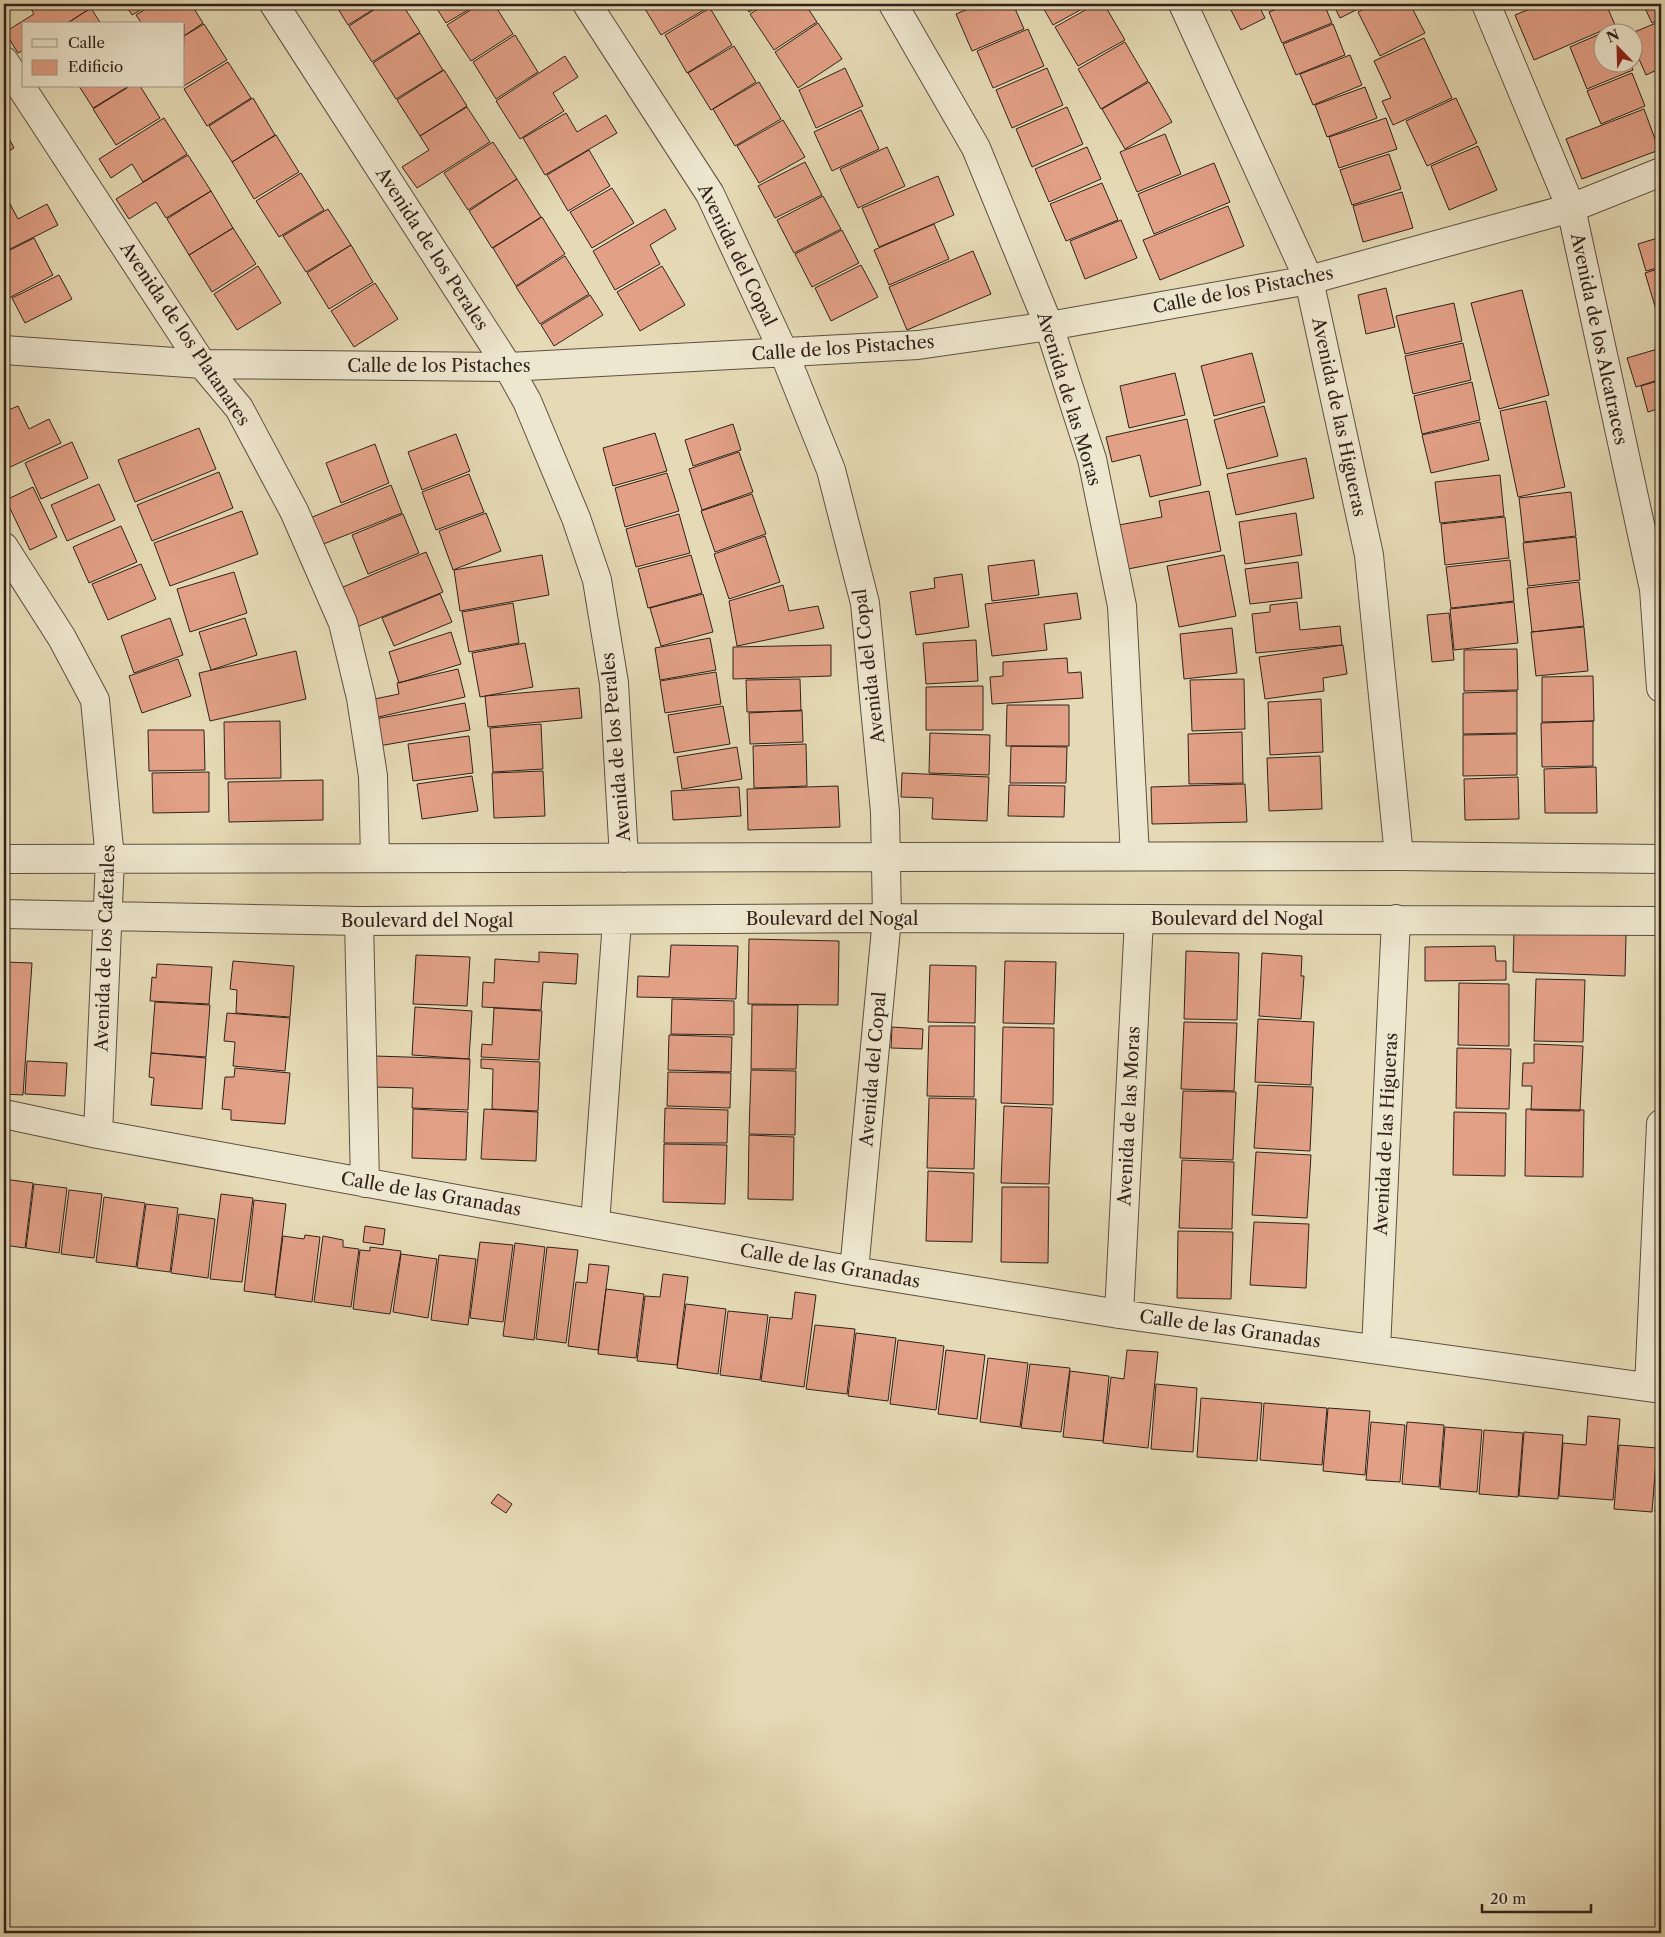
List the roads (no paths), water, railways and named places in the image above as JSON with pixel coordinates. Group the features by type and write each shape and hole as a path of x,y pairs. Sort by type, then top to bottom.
{"street":[{"name":"Avenida de los Perales","path":"274,4 508,367 527,402 572,509 597,580 614,683 624,858"},
{"name":"Avenida del Copal","path":"587,4 710,194 784,353 832,470 865,603 885,812 887,918 854,1271"},
{"name":"Avenida de las Moras","path":"892,4 976,148 1049,326 1092,459 1122,606 1135,856"},
{"name":"Avenida de las Higueras","path":"1182,4 1309,280 1370,555 1399,856"},
{"name":"Avenida de los Alcatraces","path":"1486,4 1571,208 1654,589 1661,688"},
{"name":"Avenida de los Platanares","path":"4,61 202,364 240,408 294,511 343,623 361,698 373,776 375,858"},
{"name":"Calle de los Pistaches","path":"4,350 202,364 508,367 918,345 1049,326 1309,280 1571,208 1661,172"},
{"name":"Avenida de los Cafetales","path":"4,548 62,638 95,700 110,859 98,1134"},
{"path":"4,859 886,859 1135,856 1399,856 1661,859"},
{"name":"Boulevard del Nogal","path":"4,914 359,921 887,918 1661,921"},
{"name":"Avenida de las Moras","path":"1119,1314 1139,919"},
{"name":"Avenida de las Higueras","path":"1376,1349 1396,919"},
{"path":"359,921 365,1183"},
{"path":"595,1224 617,921"},
{"name":"Calle de las Granadas","path":"4,1114 98,1134 854,1271 1119,1314 1655,1388"},
{"path":"1655,1388 1661,1124"}]}
